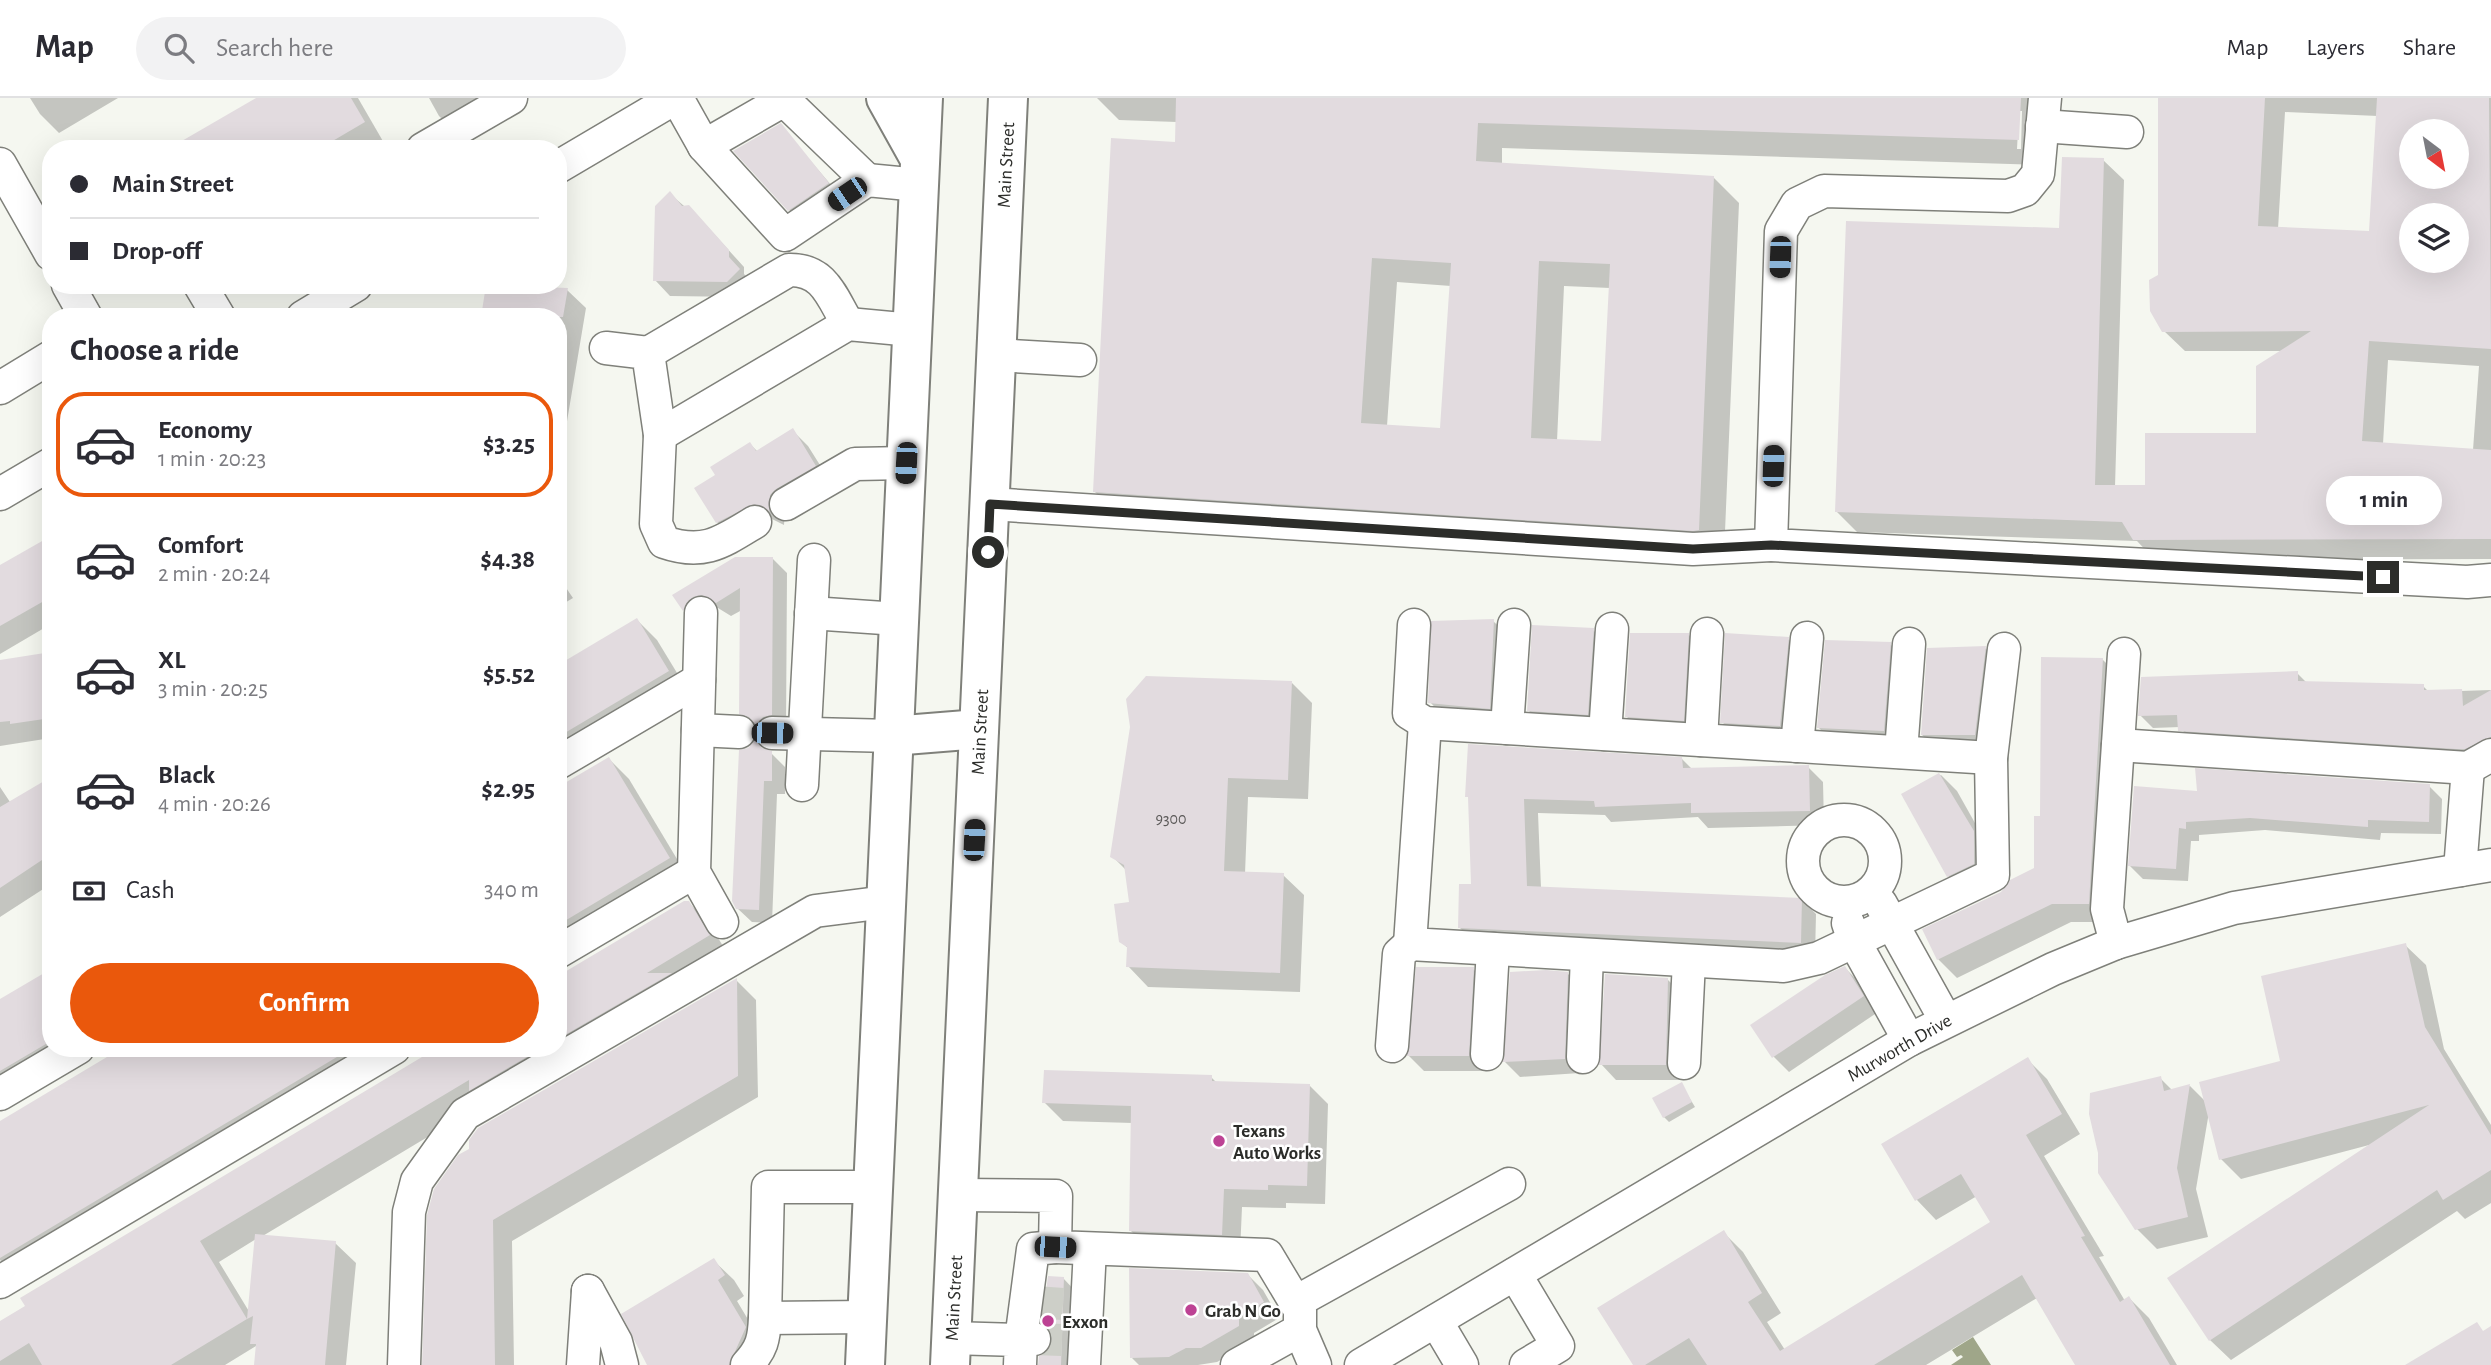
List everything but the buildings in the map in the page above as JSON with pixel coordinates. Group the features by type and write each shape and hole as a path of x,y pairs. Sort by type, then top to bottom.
{"main road":[{"path":"886,98 919,172"},
{"path":"865,1365 923,98"},
{"name":"Main Street","path":"950,1351 1008,98"},
{"path":"892,736 979,729"}],"street":[{"path":"439,140 511,98"},
{"path":"567,160 632,109 676,98 704,146 785,235 867,180 919,172"},
{"path":"704,146 784,100 867,180"},
{"path":"1771,545 1781,231 1797,204 1824,191 2008,196 2025,190 2038,174 2044,112 2127,132"},
{"path":"0,164 42,238"},
{"path":"606,348 648,353 789,270 805,270 818,275 848,324"},
{"path":"318,308 341,294"},
{"path":"660,435 848,324 912,330"},
{"path":"648,353 660,435 656,524 664,542 697,549 720,543 755,522"},
{"path":"996,355 1080,360"},
{"path":"0,388 42,363"},
{"path":"786,504 855,464 906,463"},
{"path":"0,494 42,469"},
{"path":"990,504 1693,549 1771,545 2466,582 2491,580"},
{"path":"802,785 814,560"},
{"path":"701,613 694,873 722,922"},
{"path":"811,613 898,619"},
{"path":"1414,625 1409,713 1425,723 1991,758"},
{"path":"1507,728 1514,625"},
{"path":"1605,734 1612,629"},
{"path":"1701,740 1707,634"},
{"path":"1797,746 1807,638"},
{"path":"1901,752 1909,644"},
{"path":"1410,944 1784,966 1819,958 1993,875 1991,758 2004,649"},
{"path":"2116,943 2107,909 2123,654"},
{"path":"567,758 699,680"},
{"path":"1392,1046 1399,954 1410,944 1425,723"},
{"path":"698,730 739,732"},
{"path":"772,733 892,736"},
{"path":"2118,745 2480,761 2460,870"},
{"path":"1844,820 1857,822 1879,839 1885,866 1872,891 1863,898 1841,902 1827,899 1816,891 1803,867 1803,853 1809,840 1830,823 1844,820"},
{"name":"Murworth Drive","path":"1361,1365 1945,1019 2116,943 2234,908 2491,865"},
{"path":"567,947 694,873"},
{"path":"1872,891 1893,923 1945,1019"},
{"path":"567,1055 815,911 886,902"},
{"path":"1841,902 1854,941 1909,1040"},
{"path":"1487,1054 1493,949"},
{"path":"1583,1057 1587,955"},
{"path":"1684,1063 1689,961"},
{"path":"0,1094 63,1057"},
{"path":"0,1282 379,1057"},
{"path":"404,1365 409,1212 417,1181 465,1114 563,1057"},
{"path":"1237,1365 1298,1316 1509,1184"},
{"path":"747,1365 764,1340 768,1187 873,1187"},
{"path":"958,1195 1056,1196 1055,1247"},
{"path":"1051,1348 1053,1303 1033,1249 1055,1247 1267,1255 1298,1316 1315,1365"},
{"path":"1051,1348 1053,1303 1090,1249"},
{"path":"1515,1274 1558,1346 1526,1365"},
{"path":"583,1365 588,1291 616,1342 622,1365"},
{"path":"765,1318 867,1317"},
{"path":"1436,1321 1462,1365"},
{"path":"950,1351 1051,1348"}],"shaded area":[{"path":"1973,1337 1991,1365 1951,1365 1963,1357 1957,1357 1952,1350"}],"tunnel":[{"path":"1035,1302 1063,1304"},
{"path":"1034,1339 1062,1340"}],"place":[{"name":"Texans Auto Works","path":"1219,1141"},
{"name":"Grab N Go","path":"1191,1310"},
{"name":"Exxon","path":"1048,1321"}],"route":[{"path":"988,552 990,504 1693,549 1771,545 2383,577"}]}
